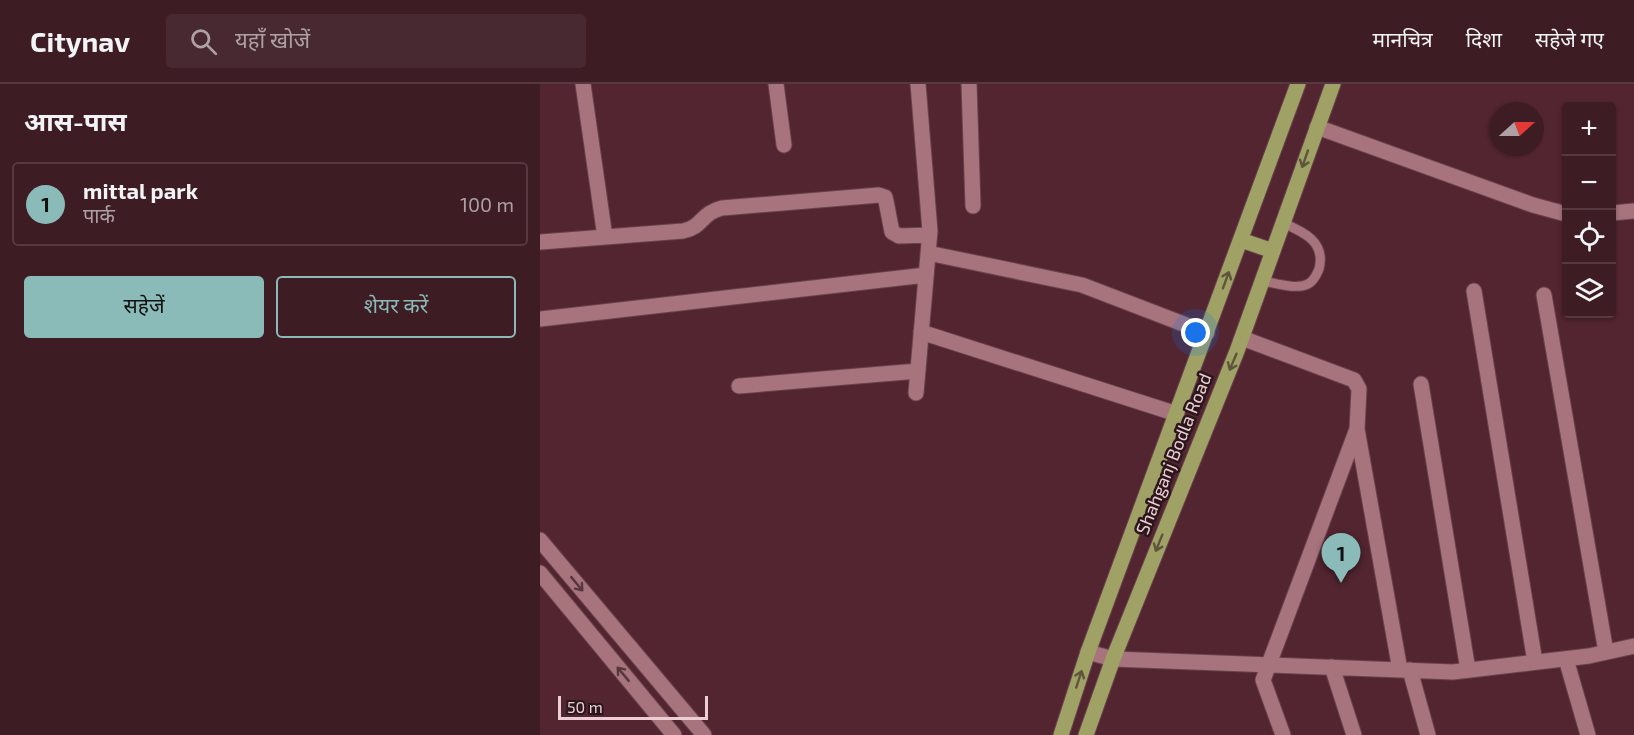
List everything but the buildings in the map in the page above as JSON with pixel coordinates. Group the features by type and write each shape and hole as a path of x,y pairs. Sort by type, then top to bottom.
{"main road":[{"name":"Shahganj Bodla Road","path":"1061,735 1088,652 1298,84"},
{"name":"Shahganj Bodla Road","path":"1086,735 1113,658 1242,338 1333,84"},
{"path":"1241,240 1273,251"}],"street":[{"path":"583,84 605,237"},
{"path":"776,84 784,145"},
{"path":"916,393 929,235 918,84"},
{"path":"969,84 973,206"},
{"path":"1317,127 1533,205 1562,213"},
{"path":"541,242 691,230 700,224 709,212 722,208 879,195 885,197 892,232 899,236 929,235"},
{"path":"1616,213 1634,211"},
{"path":"928,253 1082,285 1207,333"},
{"path":"540,319 926,275"},
{"path":"1474,291 1535,662"},
{"path":"1544,295 1606,652"},
{"path":"921,332 1177,414"},
{"path":"1242,338 1354,380 1359,389 1357,429 1405,670 1428,735"},
{"path":"739,386 918,371"},
{"path":"1420,384 1468,670"},
{"path":"1282,735 1263,680 1357,429"},
{"path":"540,540 704,735"},
{"path":"540,573 674,735"},
{"path":"1088,652 1113,658 1453,672 1566,658 1634,646"},
{"path":"1566,658 1588,735"},
{"path":"1332,667 1354,735"}],"lane":[{"path":"1262,281 1308,284 1316,277 1319,269 1321,257 1313,239 1283,223"}],"place":[{"name":"mittal park","path":"1341,583"}]}
